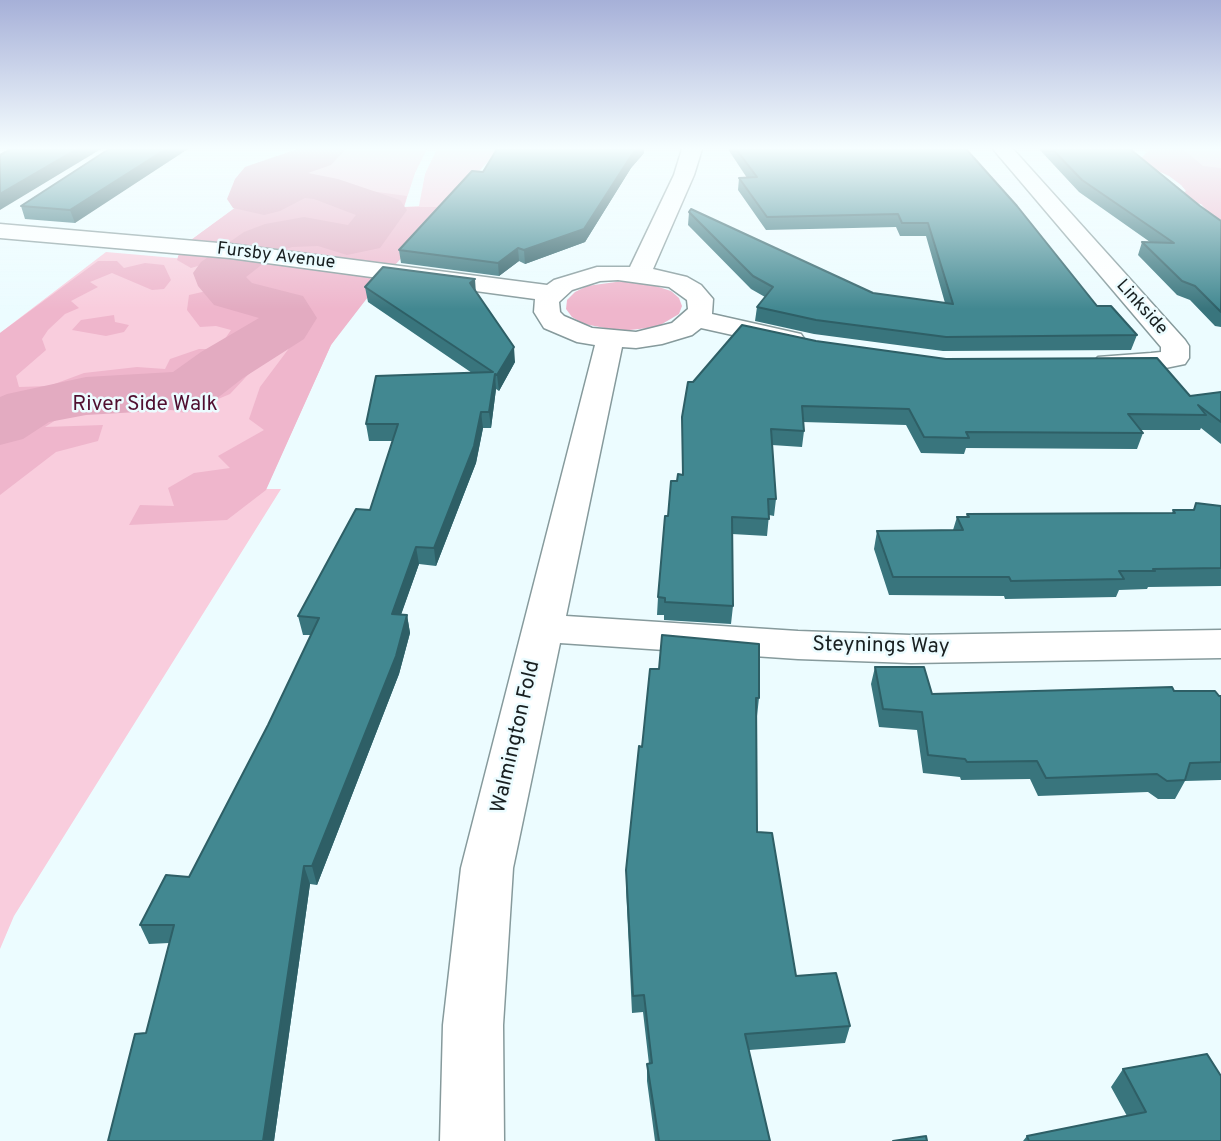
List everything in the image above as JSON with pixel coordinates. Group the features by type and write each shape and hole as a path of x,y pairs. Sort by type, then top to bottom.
{"street":[{"path":"639,273 671,202"},
{"name":"Linkside","path":"1049,202 1175,346 1175,358 1151,362 1083,363"},
{"path":"0,223 22,210"},
{"name":"Fursby Avenue","path":"0,231 230,251 552,293"},
{"path":"639,273 660,276 692,290 700,299 701,309 696,319 682,329 662,336 610,340 587,336 554,321 547,312 546,302 552,293 579,278 597,274 639,273"},
{"path":"696,319 814,345"},
{"name":"Walmington Fold","path":"472,1141 472,1025 486,868 610,340"},
{"name":"Steynings Way","path":"542,628 798,645 911,649 1221,644"}],"green space":[{"path":"243,202 406,202 404,207 419,206 420,202 451,202 372,258 191,240"},
{"path":"243,202 405,202 404,207 447,207 378,284 331,345 266,490 227,520 129,525 140,505 174,506 168,488 194,473 230,468 218,456 264,430 249,419 260,387 296,339 292,329 258,350 258,364 230,394 185,413 152,406 119,410 73,409 45,427 103,425 98,441 56,452 0,495 0,333 98,261 117,261 124,268 145,263 164,265 171,280 164,289 152,290 112,273 90,282 98,287 71,301 79,308 65,314 48,330 42,339 46,350 16,376 19,387 49,386 84,373 137,367 165,369 170,359 199,349 218,349 231,330 216,326 200,327 187,310 189,295 211,290 219,265 208,263 191,268 177,260 180,250 223,244 191,240"},
{"path":"1190,202 1221,202 1221,226 1201,204"},
{"path":"1206,202 1221,202 1221,214"},
{"name":"River Side Walk","path":"106,252 243,264 341,330 331,345 266,489 281,489 14,916 0,949 0,333"},
{"path":"623,281 643,282 671,291 679,298 682,306 679,314 657,327 621,331 584,324 572,317 566,309 567,300 587,286"},
{"path":"114,315 115,322 129,325 124,332 106,336 72,330 81,320"}],"building":[{"path":"27,202 82,202 70,210 21,206"},
{"path":"443,202 601,202 584,229 524,250 518,248 498,263 399,250"},
{"path":"756,202 1014,202 1097,306 1111,306 1137,335 946,337 816,320 757,307 773,287 753,276 689,212 691,209 873,293 953,304 928,223 902,223 898,214 767,217"},
{"path":"1114,202 1195,202 1221,221 1221,312 1195,286 1182,281 1142,242 1174,243"},
{"path":"383,267 475,279 470,283 514,347 497,375 495,374 489,412 481,412 474,446 434,548 416,547 392,614 407,615 396,656 312,866 304,866 263,1141 108,1141 135,1034 146,1033 174,925 140,925 166,875 189,877 268,725 319,618 298,616 356,509 370,510 398,424 366,424 376,376 493,372 365,287"},
{"path":"742,325 816,341 946,359 1157,358 1190,396 1221,392 1221,422 1198,405 1206,415 1128,414 1143,433 966,432 969,438 924,437 909,409 802,406 804,431 771,429 776,499 768,499 769,519 732,517 733,606 665,602 665,598 658,597 665,516 668,516 671,481 677,481 678,474 683,475 682,417 688,382 693,382"},
{"path":"1196,503 1221,506 1221,568 1119,571 1124,579 1011,581 1009,577 893,577 877,531 963,530 957,517 969,517 967,514 1175,513 1173,510 1194,510"},
{"path":"662,635 759,644 759,698 756,698 757,832 772,833 796,976 836,973 850,1026 745,1034 770,1141 659,1141 647,1064 652,1063 644,995 633,996 626,870 650,669 659,669"},
{"path":"875,667 924,667 932,694 1172,687 1174,691 1215,691 1221,696 1221,762 1190,763 1185,780 1167,781 1157,774 1046,778 1037,761 967,762 965,759 928,755 922,712 883,709"},
{"path":"1207,1054 1221,1076 1221,1141 1029,1141 1027,1136 1146,1112 1123,1069"},
{"path":"926,1136 927,1141 893,1141"}],"waterway":[{"path":"0,425 29,407 86,396 189,390 222,365 284,327 289,318 284,308 233,294 224,286 219,273 261,242 282,234 304,231 326,233 347,241 363,238 384,210 363,202"}]}
